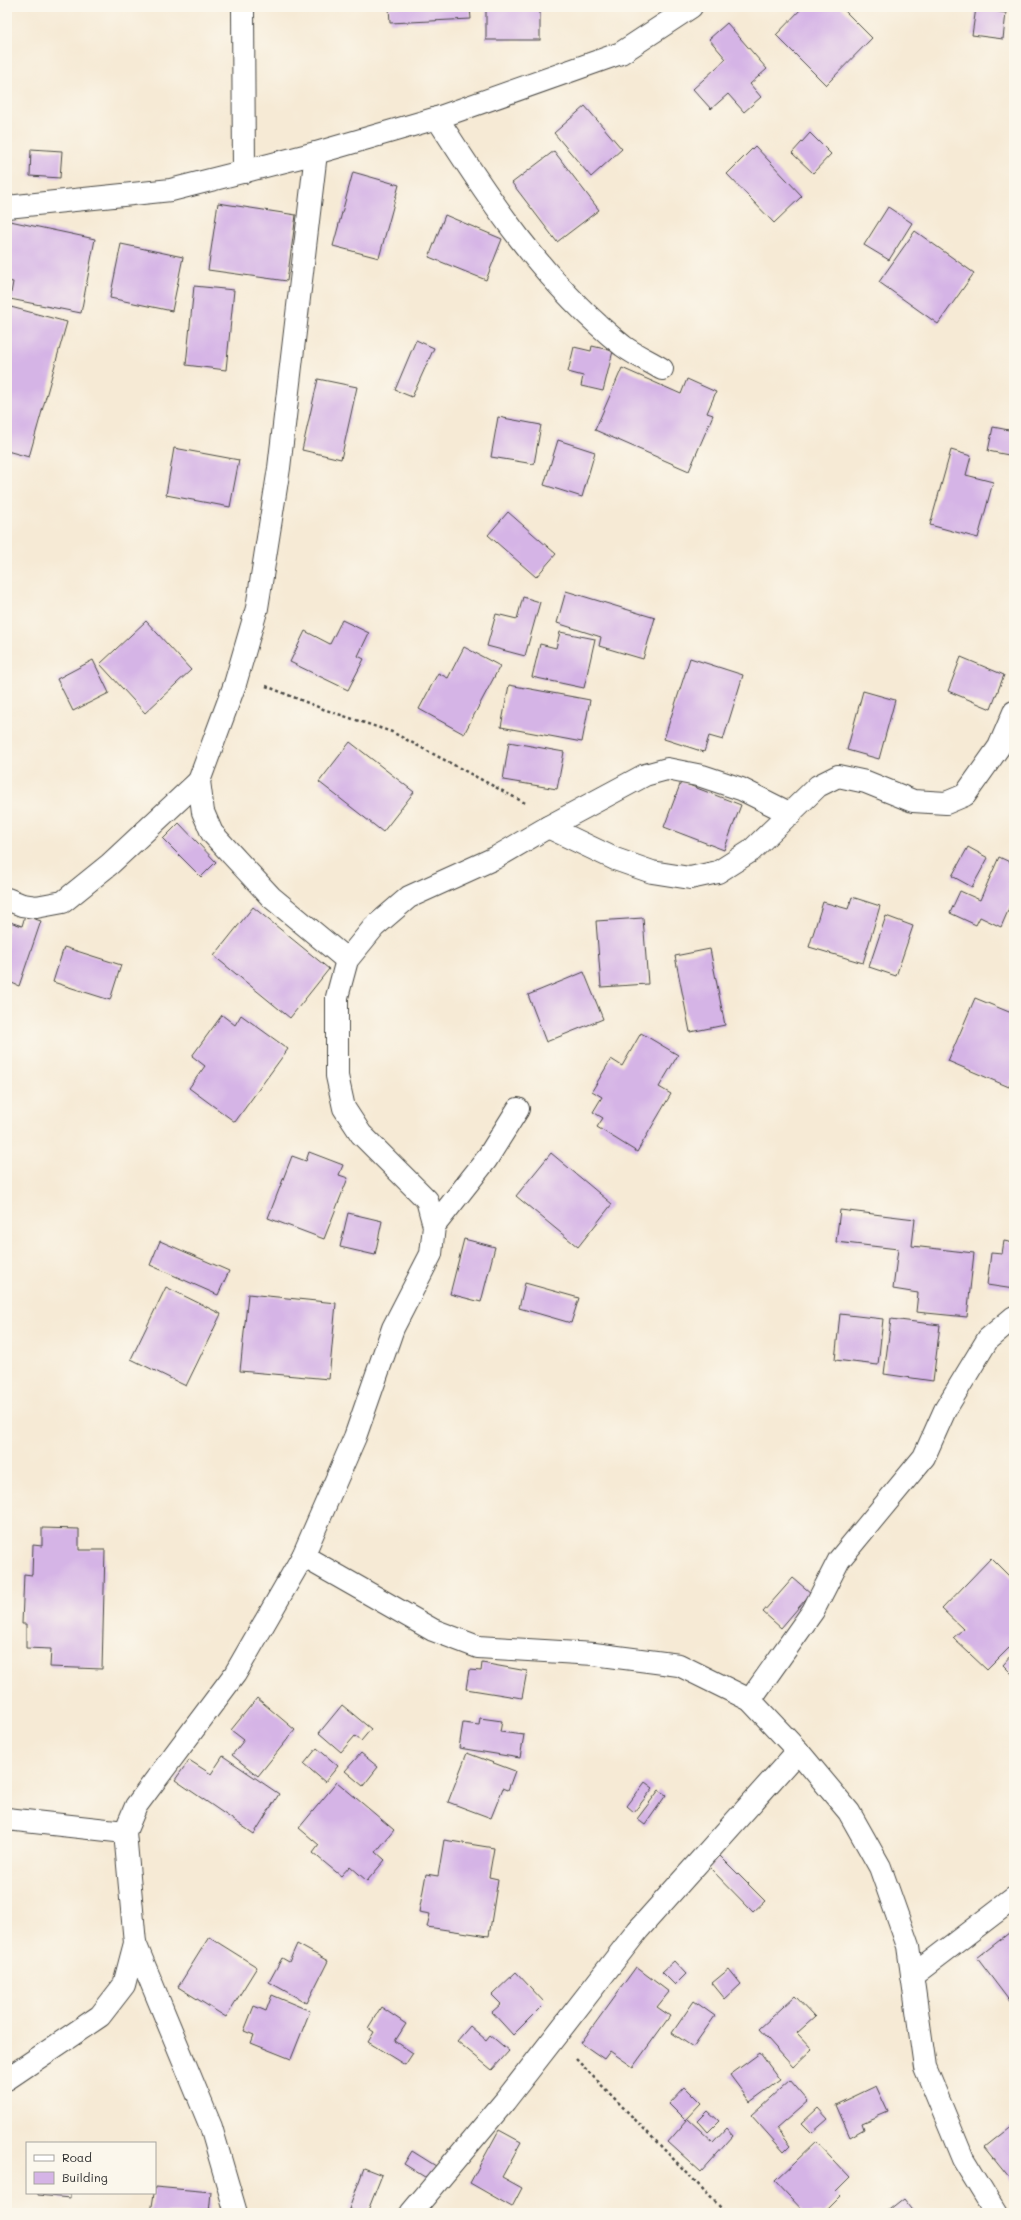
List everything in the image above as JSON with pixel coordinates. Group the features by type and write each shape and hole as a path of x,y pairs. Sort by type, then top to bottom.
{"street":[{"path":"244,7 244,172"},
{"path":"7,207 171,190 316,153 437,118 621,53 691,7"},
{"path":"437,118 489,199 536,260 589,317 624,347 662,369"},
{"path":"7,899 22,905 36,907 63,902 110,864 199,781 238,675 257,608 279,468 316,153"},
{"path":"554,824 615,859 652,872 690,878 718,872 750,851 791,814 818,786 838,776 866,782 913,801 946,803 965,795 1006,750 1014,712"},
{"path":"236,2213 211,2127 135,1942 125,1832 136,1806 235,1674 303,1556 355,1437 393,1328 431,1254 434,1226 427,1200 399,1170 361,1134 344,1108 337,1076 337,998 347,960 374,927 409,897 495,858 645,775 668,769 702,776 741,790 791,814"},
{"path":"199,781 203,812 212,833 272,897 347,960"},
{"path":"434,1226 486,1160 518,1109"},
{"path":"750,1700 813,1610 839,1560 924,1457 945,1410 988,1339 1014,1317"},
{"path":"303,1556 433,1630 478,1647 594,1654 679,1665 750,1700 798,1751 849,1812 880,1867 908,1946 925,2067 963,2159 996,2213"},
{"path":"410,2213 505,2100 638,1930 798,1751"},
{"path":"7,1819 125,1832"},
{"path":"912,1976 1014,1898"},
{"path":"7,2079 100,2016 124,1985 135,1942"}],"path":[{"path":"238,675 323,709 392,732 554,824"},
{"path":"555,2037 726,2213"}],"building":[{"path":"389,7 470,7 471,19 390,23"},
{"path":"486,7 540,7 540,40 486,40"},
{"path":"803,7 841,7 872,38 826,85 776,35"},
{"path":"976,8 1006,13 1003,39 972,35"},
{"path":"727,23 767,69 750,84 761,97 744,112 728,94 711,109 693,89 726,59 709,39"},
{"path":"585,106 622,149 591,177 554,133"},
{"path":"810,133 831,154 813,173 792,153"},
{"path":"755,146 802,196 774,223 727,174"},
{"path":"31,149 62,151 60,178 30,176"},
{"path":"554,151 599,210 557,242 512,183"},
{"path":"353,172 399,185 379,258 333,246"},
{"path":"218,203 296,215 287,281 208,270"},
{"path":"888,207 912,223 889,260 864,245"},
{"path":"445,215 502,239 486,280 429,257"},
{"path":"10,221 95,239 81,313 10,299 13,282 7,281 7,234"},
{"path":"915,231 974,273 938,324 879,282"},
{"path":"121,244 183,257 172,311 110,298"},
{"path":"194,286 234,290 226,370 186,365"},
{"path":"7,306 67,322 29,457 7,451"},
{"path":"416,340 434,348 412,397 395,390"},
{"path":"592,346 613,351 603,391 581,386 583,376 568,372 574,347 591,351"},
{"path":"622,368 681,394 687,379 716,392 707,413 713,415 689,471 595,430"},
{"path":"318,379 357,387 341,459 302,450"},
{"path":"498,417 541,425 534,464 491,457"},
{"path":"993,427 1014,431 1014,456 988,451"},
{"path":"558,440 595,452 582,497 544,485"},
{"path":"174,448 239,460 230,507 166,495"},
{"path":"951,450 971,456 966,475 993,482 978,538 930,525"},
{"path":"508,512 556,554 536,577 488,535"},
{"path":"566,591 655,618 643,659 599,646 601,637 557,623"},
{"path":"523,597 540,602 525,656 487,646 496,614 517,619"},
{"path":"342,620 369,633 358,656 364,659 348,690 290,662 305,631 330,644"},
{"path":"146,621 191,670 145,713 100,664"},
{"path":"560,632 595,639 584,688 532,677 540,644 556,648"},
{"path":"464,647 500,666 464,734 419,709 438,673 448,678"},
{"path":"961,657 1004,675 991,709 948,691"},
{"path":"690,658 743,675 723,740 709,736 704,752 664,739"},
{"path":"93,660 109,693 73,711 57,679"},
{"path":"509,685 590,700 582,742 501,727"},
{"path":"863,691 895,700 879,759 847,750"},
{"path":"350,742 414,792 383,832 319,782"},
{"path":"509,742 564,752 557,789 503,780"},
{"path":"681,782 741,805 724,850 664,827"},
{"path":"179,823 216,862 201,877 163,839"},
{"path":"968,847 988,858 972,887 952,876"},
{"path":"999,857 1014,864 1014,897 1001,927 980,917 976,925 950,913 960,891 980,900"},
{"path":"852,897 880,906 863,963 809,947 823,902 848,909"},
{"path":"253,907 329,969 290,1018 214,956"},
{"path":"25,916 41,921 19,986 7,981 7,921 22,926"},
{"path":"886,916 913,926 896,976 869,967"},
{"path":"643,918 648,984 601,987 596,921"},
{"path":"64,947 121,965 110,1000 53,982"},
{"path":"710,949 725,1025 690,1032 675,956"},
{"path":"584,972 603,1019 546,1042 528,995"},
{"path":"975,998 1014,1014 1014,1075 1009,1087 948,1061"},
{"path":"222,1015 235,1025 241,1015 288,1049 235,1122 189,1088 205,1066 192,1056"},
{"path":"641,1033 678,1055 659,1087 671,1094 637,1152 597,1127 603,1118 593,1112 602,1097 592,1091 611,1059 622,1066"},
{"path":"309,1152 343,1165 339,1175 348,1178 324,1239 268,1218 292,1156 306,1161"},
{"path":"551,1153 612,1204 578,1247 516,1196"},
{"path":"840,1210 915,1219 912,1246 974,1253 967,1317 916,1312 918,1293 893,1289 898,1249 836,1242"},
{"path":"348,1213 382,1221 375,1255 340,1247"},
{"path":"464,1239 495,1247 481,1302 450,1294"},
{"path":"160,1241 229,1271 218,1295 150,1265"},
{"path":"1004,1241 1014,1243 1014,1289 987,1285 991,1253 1002,1254"},
{"path":"525,1283 579,1298 571,1323 519,1308"},
{"path":"166,1287 221,1314 186,1386 131,1359"},
{"path":"248,1294 336,1303 329,1379 240,1371"},
{"path":"840,1314 883,1319 878,1365 835,1360"},
{"path":"891,1319 940,1325 933,1381 884,1374"},
{"path":"42,1528 79,1529 79,1550 105,1550 102,1669 50,1667 51,1649 26,1648 26,1624 22,1624 24,1574 32,1575 33,1545 42,1546"},
{"path":"991,1558 1014,1581 1014,1643 987,1670 953,1638 963,1629 942,1609"},
{"path":"793,1578 811,1593 781,1628 763,1612"},
{"path":"1014,1653 1014,1676 1003,1665"},
{"path":"482,1663 527,1671 522,1698 466,1689 469,1670 481,1671"},
{"path":"257,1698 295,1730 258,1776 232,1755 244,1740 231,1730"},
{"path":"342,1705 371,1729 361,1741 355,1736 341,1752 319,1733"},
{"path":"480,1718 502,1721 500,1732 524,1735 520,1758 459,1748 463,1723 479,1725"},
{"path":"317,1748 338,1766 325,1782 304,1764"},
{"path":"361,1753 378,1767 363,1786 345,1771"},
{"path":"467,1753 515,1771 508,1790 503,1788 491,1818 448,1802"},
{"path":"223,1756 279,1794 254,1834 175,1780 189,1760 211,1774"},
{"path":"337,1782 394,1830 376,1852 385,1860 367,1881 350,1866 341,1876 313,1853 319,1845 299,1828"},
{"path":"645,1782 653,1788 634,1812 627,1806"},
{"path":"659,1790 666,1795 645,1825 637,1819"},
{"path":"444,1840 494,1848 489,1877 498,1879 489,1936 427,1927 430,1914 419,1912 426,1874 438,1876"},
{"path":"720,1856 765,1901 753,1912 709,1867"},
{"path":"1014,1929 1014,2007 977,1958"},
{"path":"209,1937 257,1967 226,2017 178,1987"},
{"path":"297,1944 328,1961 307,2003 269,1982 282,1958 289,1962"},
{"path":"674,1961 686,1974 675,1985 662,1972"},
{"path":"636,1967 669,1992 657,2007 670,2016 633,2067 610,2051 604,2059 581,2043"},
{"path":"729,1969 741,1984 725,1999 712,1983"},
{"path":"516,1972 545,2003 513,2035 492,2012 501,2004 492,1995"},
{"path":"272,1995 310,2011 291,2059 251,2043 254,2035 244,2031 254,2006 266,2011"},
{"path":"795,1996 815,2017 797,2033 812,2049 793,2067 759,2029"},
{"path":"694,2001 715,2016 693,2047 672,2033"},
{"path":"381,2007 406,2024 395,2041 413,2053 405,2065 368,2042 374,2032 368,2028"},
{"path":"470,2026 486,2040 490,2035 509,2051 492,2070 457,2041"},
{"path":"760,2053 780,2080 750,2102 730,2075"},
{"path":"790,2080 808,2101 776,2129 790,2146 784,2152 751,2115"},
{"path":"876,2086 888,2112 862,2123 864,2129 850,2137 836,2105"},
{"path":"685,2087 701,2103 685,2120 669,2104"},
{"path":"818,2108 828,2119 812,2133 802,2123"},
{"path":"708,2111 719,2121 708,2132 698,2121"},
{"path":"688,2119 713,2142 726,2128 733,2136 701,2172 668,2142"},
{"path":"1014,2124 1014,2183 985,2147"},
{"path":"499,2130 521,2142 502,2177 522,2188 512,2207 470,2183"},
{"path":"816,2142 850,2178 836,2192 840,2196 823,2213 805,2213 775,2181"},
{"path":"412,2151 436,2166 428,2179 404,2164"},
{"path":"364,2168 382,2175 367,2213 360,2213 349,2209"},
{"path":"156,2187 211,2192 209,2213 151,2213 154,2194 156,2194"},
{"path":"70,2194 70,2198 38,2195"},
{"path":"904,2198 916,2213 885,2213"}]}
